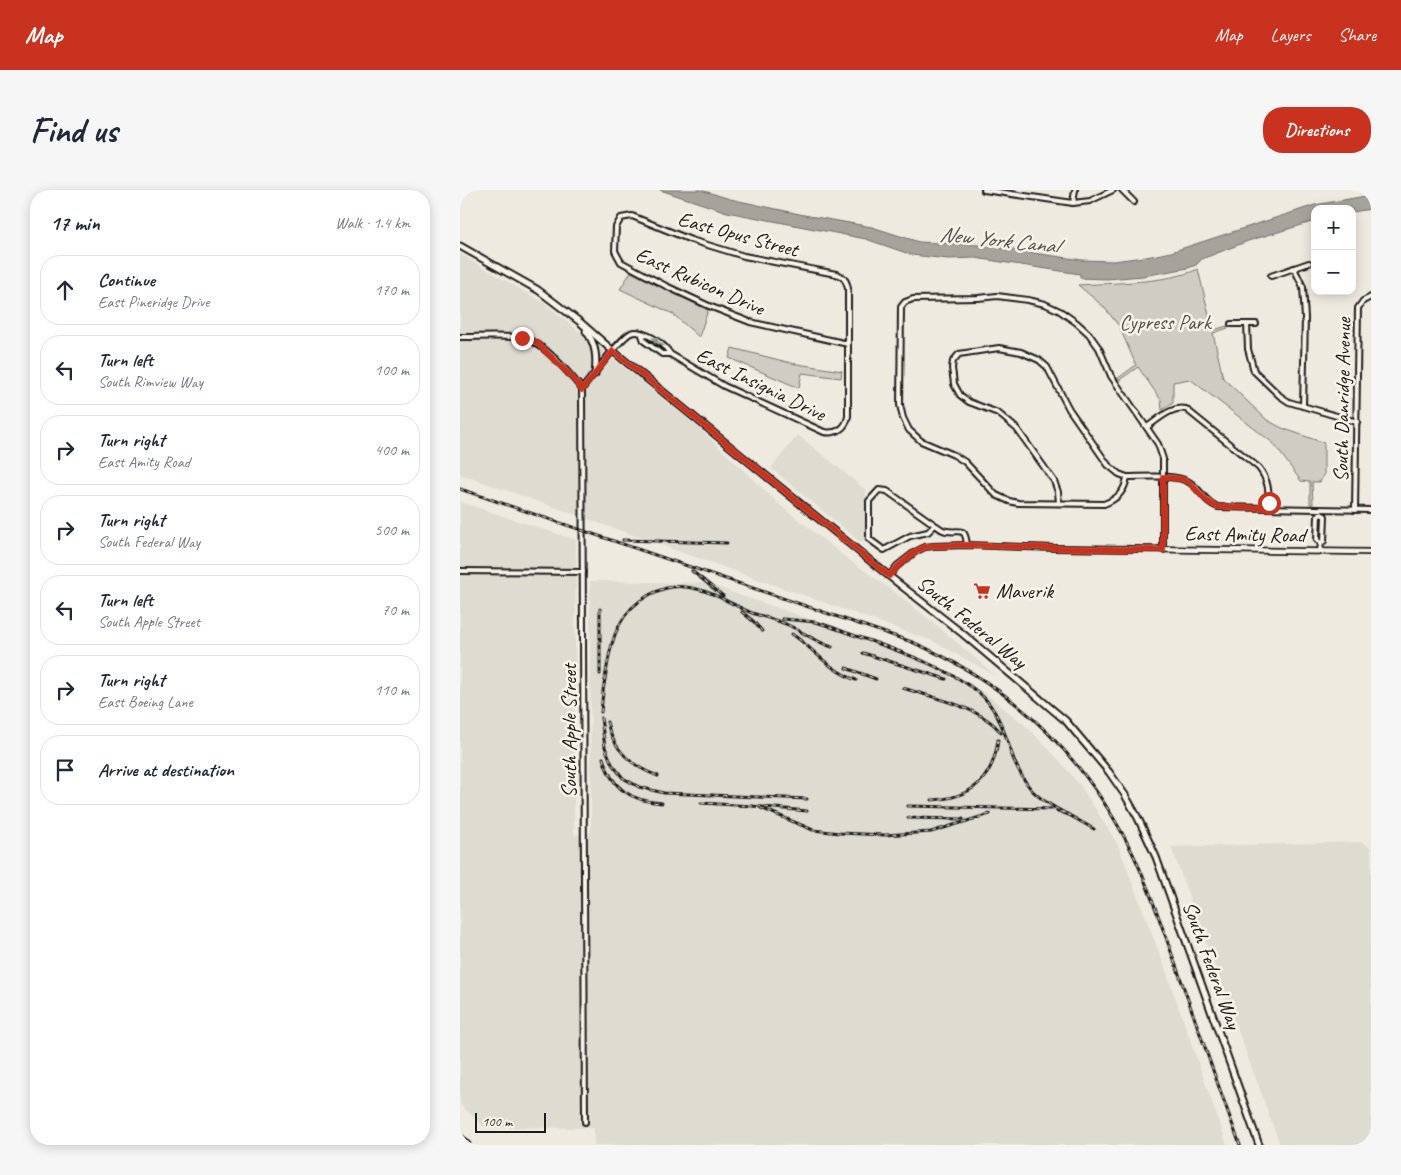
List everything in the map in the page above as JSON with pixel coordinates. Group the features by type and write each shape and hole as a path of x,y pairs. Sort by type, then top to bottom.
{"highway":[{"path":"460,1139 466,1145"}],"main road":[{"name":"South Federal Way","path":"460,246 538,290 580,322 889,576 963,634 1066,721 1109,772 1125,795 1156,857 1260,1145"},
{"path":"580,322 589,335 594,347 595,374"}],"street":[{"path":"984,190 1073,204 1090,201 1108,194 1112,190"},
{"path":"1073,204 1075,190"},
{"path":"1122,190 1134,202"},
{"name":"East Opus Street","path":"626,216 637,217 691,240 744,256 836,274 844,278 848,289 848,344"},
{"name":"East Rubicon Drive","path":"626,216 618,222 616,227 615,251 621,262 709,306 750,322 848,344"},
{"path":"1271,276 1309,263"},
{"path":"1294,268 1303,287 1305,318 1303,406"},
{"path":"1127,477 1124,489 1119,496 1104,504 1018,503 1002,498 991,491 976,471 965,462 954,455 921,441 909,430 903,418 900,405 901,307 905,302 913,299 997,296 1028,300 1046,304 1060,311 1089,334 1099,348 1111,376 1158,444 1163,459 1163,550"},
{"name":"South Danridge Avenue","path":"1355,510 1358,308 1363,301 1371,297"},
{"path":"1231,324 1256,324"},
{"path":"1247,324 1248,349 1254,371 1284,400 1357,422"},
{"path":"460,337 522,338 536,342 571,376 582,390 631,332 637,332 642,335"},
{"name":"East Insignia Drive","path":"670,354 662,354 644,341 642,335 648,335 666,348 670,354 724,386 824,432 830,433 841,430 847,421 848,344"},
{"path":"1058,503 1057,486 1017,429 998,413 969,402 960,395 954,384 953,361 955,357 964,352 999,348 1021,352 1039,360 1048,367 1069,408 1108,465 1119,474 1127,477 1182,479 1189,482 1208,502 1218,507 1371,510"},
{"name":"South Apple Street","path":"582,390 585,1122"},
{"path":"1147,428 1173,409 1186,409 1259,468 1269,487 1269,508"},
{"path":"935,525 928,532 910,536 884,550 869,539 869,501 878,490 887,491 943,530 959,530 963,532 966,535 967,545"},
{"name":"South Danridge Avenue","path":"1321,509 1321,514 1318,516 1317,540 1321,542"},
{"name":"South Danridge Avenue","path":"1320,551 1321,542 1324,541 1325,516 1321,514"},
{"name":"East Amity Road","path":"889,576 915,552 925,547 967,545 1163,550 1371,552"},
{"path":"460,571 583,572"}],"shaded area":[{"path":"660,190 701,190 730,199 872,227 919,242 979,245 1082,260 1113,261 1171,252 1311,206 1311,222 1248,241 1202,259 1196,265 1188,268 1143,276 1107,279 1080,278 1080,274 975,258 948,259 912,255 866,239 727,212"},
{"path":"1371,195 1371,209 1356,211 1356,205 1315,205"},
{"path":"460,254 544,303 700,429 780,505 845,557 900,596 996,676 933,641 460,474"},
{"path":"798,435 866,490 866,541 859,541 771,468"},
{"path":"460,502 576,540 574,835 591,833 590,581 703,583 717,587 924,659 985,693 1025,725 1061,762 1082,788 1118,845 1165,968 1227,1145 594,1145 594,1128 484,1127 460,1104"},
{"path":"1362,842 1371,848 1371,1145 1280,1145 1171,847"}],"green space":[{"name":"Cypress Park","path":"1198,269 1212,328 1214,330 1227,326 1228,328 1213,333 1223,378 1267,420 1282,428 1324,443 1324,474 1320,482 1312,482 1313,504 1310,504 1310,482 1301,481 1273,443 1190,379 1173,382 1173,403 1162,410 1161,400 1138,367 1118,381 1117,379 1136,365 1119,326 1104,307 1078,285 1156,280 1186,274"},
{"path":"631,272 708,310 699,337 673,314 620,289"},
{"path":"732,348 791,363 842,371 841,378 802,373 799,388 729,358"}],"railway":[{"path":"460,489 912,642 949,659 982,679 1014,702 1069,755 1114,819 1133,854 1158,914 1240,1145"},
{"path":"623,540 727,543"},
{"path":"692,571 723,596"},
{"path":"601,712 609,656 619,625 639,601 667,588 694,588 720,597 752,613 788,625 832,647"},
{"path":"600,609 600,674"},
{"path":"742,612 762,631"},
{"path":"782,619 810,621 829,626 909,655 962,681 976,691 992,708 1003,729 1014,760"},
{"path":"792,634 838,671 856,680"},
{"path":"863,653 946,679"},
{"path":"846,668 876,679"},
{"path":"903,688 970,710 993,724 1001,733"},
{"path":"601,718 605,747 612,764 623,778 639,787 664,793 807,799"},
{"path":"607,722 614,741 625,756 640,768 658,776"},
{"path":"932,800 958,795 969,791 978,784 991,766 998,740"},
{"path":"1011,753 1021,775 1032,791 1069,815"},
{"path":"603,758 612,778 624,791 641,799 662,803"},
{"path":"701,803 807,811"},
{"path":"908,806 1053,809 1069,815 1094,829"},
{"path":"761,808 813,830 885,835 931,832 990,814"},
{"path":"908,818 963,819"}],"place":[{"name":"Maverik","path":"982,591"}],"route":[{"path":"522,338 536,342 571,376 582,390 613,351 889,576 915,552 925,547 934,546 967,545 1163,550 1163,477 1182,479 1189,482 1208,502 1218,507 1269,508 1269,503"}],"water label":[{"name":"New York Canal","path":"999,239"}]}
